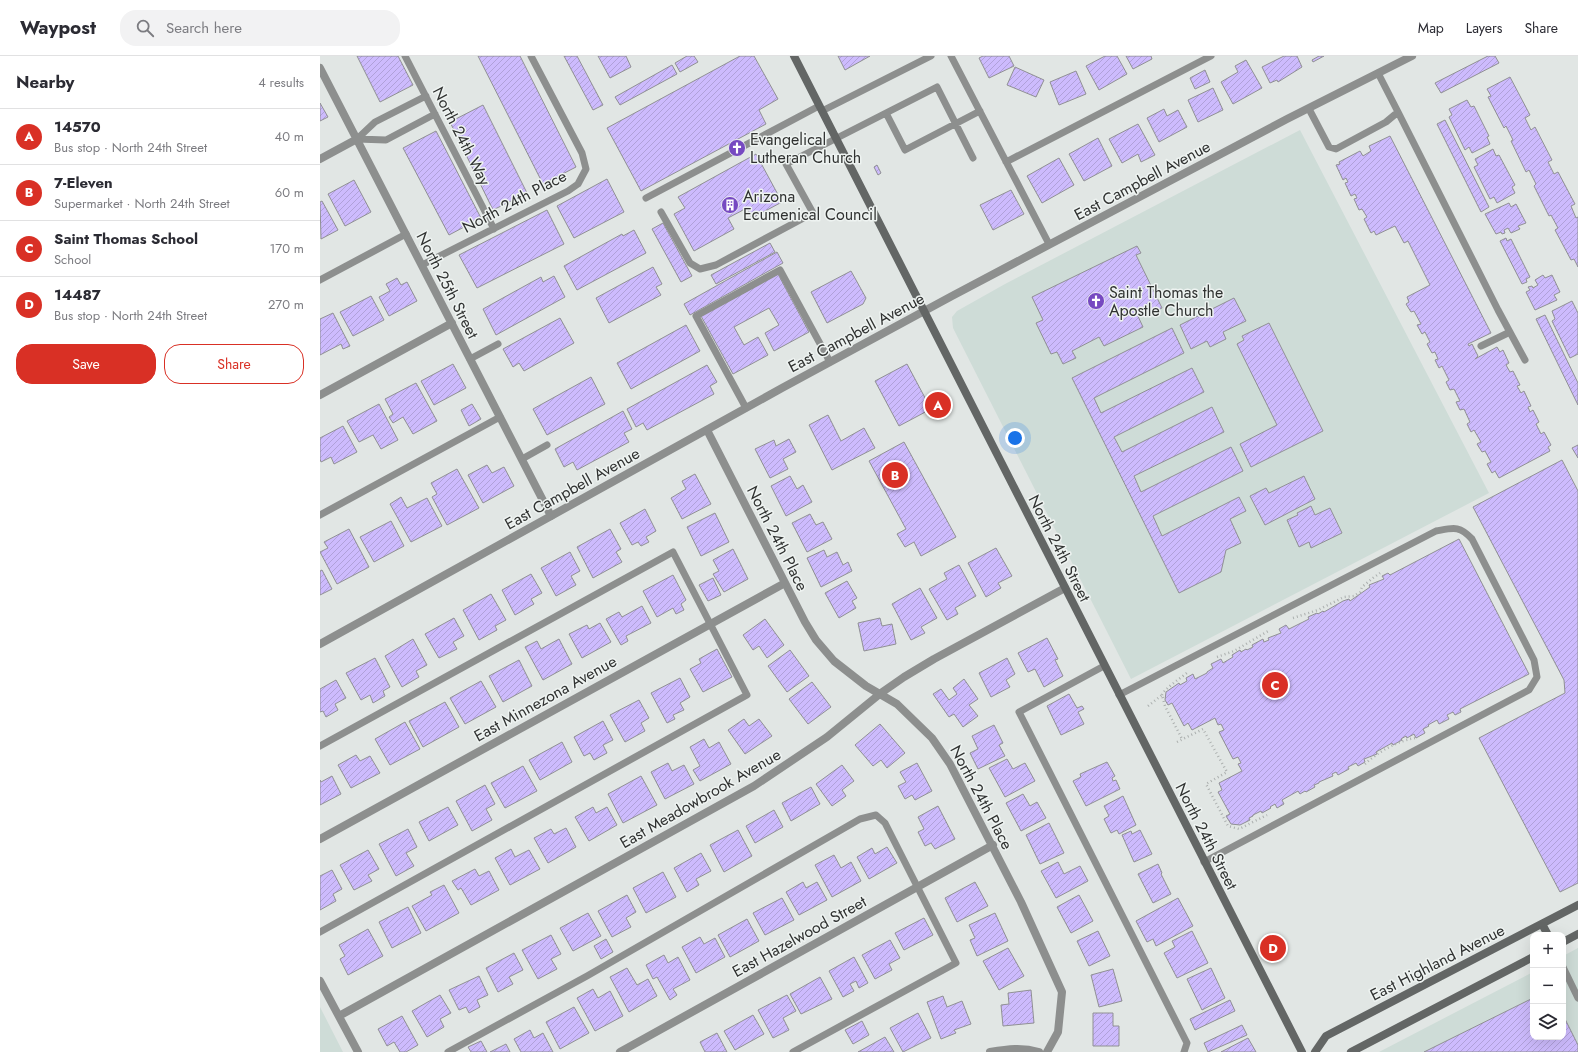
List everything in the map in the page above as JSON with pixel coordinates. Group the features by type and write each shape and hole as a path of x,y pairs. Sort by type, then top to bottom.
{"main road":[{"name":"North 24th Street","path":"794,56 1302,1052"},
{"name":"East Highland Avenue","path":"1315,1052 1326,1036 1578,905"},
{"path":"1542,924 1546,932"},
{"path":"1566,940 1578,934"},
{"path":"1351,1052 1530,959"}],"street":[{"name":"East Campbell Avenue","path":"320,644 746,408 1049,244 1412,56"},
{"name":"North 25th Street","path":"320,68 551,516"},
{"path":"320,159 357,139"},
{"path":"320,395 452,323"},
{"name":"North 24th Place","path":"707,430 805,622 816,640 834,661 866,686 898,704 917,722 941,749 960,781 1021,902 1062,992 1058,1032 1047,1052"},
{"name":"East Minnezona Avenue","path":"320,839 785,583"},
{"name":"East Meadowbrook Avenue","path":"339,1016 754,786 827,737 880,693 934,659 1065,588"},
{"name":"East Hazelwood Street","path":"620,1052 993,845"},
{"path":"320,981 358,1052"},
{"path":"990,1052 1006,1049 1027,1048 1039,1052"}],"lane":[{"name":"North 24th Way","path":"405,56 494,229"},
{"name":"North 24th Place","path":"422,265 568,191 578,184 586,169 582,154 531,56"},
{"path":"646,198 820,108 931,56"},
{"path":"951,56 1049,244"},
{"path":"1006,162 1211,56"},
{"path":"1378,73 1525,360"},
{"path":"661,212 690,263 700,269 716,265 813,213 786,164 937,87 973,158"},
{"path":"357,139 375,122 426,96"},
{"path":"1310,109 1329,147 1336,149 1386,122 1398,112"},
{"path":"886,113 905,150 980,111"},
{"path":"357,139 386,140 435,114"},
{"path":"320,280 406,234"},
{"path":"746,408 696,316 780,270 830,362"},
{"path":"1481,346 1510,332"},
{"path":"470,359 498,344"},
{"path":"320,515 500,417"},
{"path":"522,459 547,445"},
{"path":"1120,695 1408,545 1436,531 1453,528 1464,531 1472,539 1534,660 1537,677 1529,690 1496,709 1204,862"},
{"path":"320,746 673,552 747,694 320,932"},
{"path":"1104,666 1019,712 1187,1043 1184,1052"},
{"path":"448,1052 586,976 860,819 876,814 885,823 956,963 793,1052"},
{"path":"1563,968 1578,998"}],"path":[{"path":"1288,621 1294,617 1318,610 1344,597 1354,596 1360,592 1362,587 1384,570"},
{"path":"1216,658 1234,651 1276,627"},
{"path":"1148,706 1162,695 1164,690 1179,681 1191,670"},
{"path":"1162,695 1165,706 1182,739"},
{"path":"1177,742 1204,729 1227,772 1206,784 1228,826 1239,829 1256,820"},
{"path":"1370,760 1387,748 1406,739 1418,737"}],"shaded area":[{"path":"1300,130 1489,493 1131,679 953,328 952,317 957,311 1005,284"},
{"path":"1578,948 1578,1052 1379,1052 1530,974 1530,1040 1566,1040 1566,954"},
{"path":"320,1007 343,1052 320,1052"}],"building":[{"path":"357,56 398,56 413,85 380,102"},
{"path":"478,56 520,56 576,167 543,184"},
{"path":"564,56 577,56 603,105 593,110"},
{"path":"598,56 626,56 631,67 610,78"},
{"path":"687,56 694,56 698,62 680,72 675,63"},
{"path":"740,56 754,56 778,99 759,110 766,124 641,191 607,128"},
{"path":"838,56 870,56 845,70"},
{"path":"983,56 1009,56 1014,66 989,78 979,58"},
{"path":"1105,56 1117,56 1127,74 1099,90 1086,66"},
{"path":"1126,56 1151,56 1152,59 1133,69"},
{"path":"1284,56 1297,56 1302,67 1278,82 1277,80 1270,83 1262,67"},
{"path":"1319,56 1324,56 1313,62 1312,60"},
{"path":"1488,56 1495,56 1499,63 1441,93 1435,83"},
{"path":"1246,60 1262,88 1233,104 1221,82 1238,72 1235,66"},
{"path":"672,65 677,74 620,105 615,97"},
{"path":"1015,67 1044,80 1036,97 1007,85"},
{"path":"1205,70 1210,82 1195,89 1190,78"},
{"path":"1076,71 1086,94 1059,105 1050,82"},
{"path":"1510,77 1530,115 1525,118 1531,130 1535,127 1552,160 1548,162 1554,174 1558,172 1575,204 1571,206 1576,218 1578,217 1578,267 1574,259 1571,260 1555,230 1558,228 1551,215 1549,216 1534,186 1536,184 1529,170 1526,172 1511,141 1513,140 1506,126 1504,128 1488,97 1491,96 1487,89"},
{"path":"1213,88 1223,110 1198,122 1188,100"},
{"path":"1467,100 1471,107 1474,106 1489,136 1487,137 1490,144 1472,153 1469,147 1465,150 1449,117 1452,115 1449,109"},
{"path":"320,103 328,117 320,121"},
{"path":"483,105 527,193 493,210 450,122"},
{"path":"1164,109 1167,116 1178,110 1187,127 1159,142 1147,118"},
{"path":"1445,120 1489,207 1481,212 1437,124"},
{"path":"1138,124 1155,155 1141,162 1138,154 1122,163 1109,139"},
{"path":"436,131 481,218 449,235 403,148"},
{"path":"1390,136 1491,333 1468,344 1469,346 1472,344 1478,356 1475,359 1497,347 1500,352 1503,350 1509,363 1506,365 1510,372 1513,371 1520,385 1517,386 1521,393 1524,391 1531,406 1528,407 1530,412 1533,410 1539,422 1536,424 1541,434 1544,432 1551,445 1548,447 1550,451 1499,478 1495,471 1492,473 1487,464 1491,462 1485,451 1482,452 1477,444 1481,442 1474,430 1471,432 1467,424 1470,422 1464,409 1460,410 1456,402 1460,401 1454,389 1450,390 1446,382 1449,380 1442,366 1439,368 1435,360 1438,359 1435,352 1432,353 1427,344 1430,342 1425,332 1422,334 1417,325 1421,324 1414,311 1411,312 1406,304 1409,302 1407,297 1430,285 1408,241 1404,243 1395,226 1376,235 1374,231 1371,233 1364,219 1367,217 1362,209 1359,210 1354,199 1357,198 1355,194 1351,196 1345,183 1348,182 1346,178 1343,180 1336,165 1360,151 1363,156 1371,151 1369,146"},
{"path":"1098,138 1112,166 1084,181 1069,154"},
{"path":"1493,149 1496,156 1499,155 1515,185 1512,187 1515,193 1497,203 1494,197 1490,199 1474,167 1478,165 1475,159"},
{"name":"Arizona Ecumenical Council","path":"756,154 782,202 752,218 747,208 728,218 734,229 694,251 674,214 685,208 678,197"},
{"path":"1059,158 1074,185 1042,203 1027,176"},
{"path":"877,165 881,173 878,175 874,167"},
{"path":"607,179 624,212 574,238 557,206"},
{"path":"354,180 371,212 345,226 328,194"},
{"path":"1011,190 1024,214 993,230 980,205"},
{"path":"322,201 338,230 321,239 320,202"},
{"path":"1509,203 1511,207 1516,204 1526,223 1518,226 1520,229 1511,233 1508,228 1504,230 1505,233 1502,234 1501,232 1496,234 1485,214"},
{"path":"547,210 564,244 477,288 459,255"},
{"path":"663,223 692,276 681,282 652,229"},
{"path":"634,230 646,253 577,290 564,266 622,234 623,236"},
{"path":"1506,238 1507,241 1511,239 1530,277 1526,279 1527,282 1522,284 1500,241"},
{"path":"770,243 775,252 716,284 711,275"},
{"name":"Saint Thomas the Apostle Church","path":"1137,246 1141,253 1136,255 1162,308 1152,313 1148,306 1136,312 1143,327 1104,346 1099,337 1072,351 1076,358 1063,364 1057,352 1051,354 1036,323 1043,320 1032,297"},
{"path":"777,252 783,263 690,315 684,304"},
{"path":"653,267 662,284 656,287 661,295 609,323 596,298"},
{"path":"851,271 866,298 863,304 827,323 811,292"},
{"path":"778,274 809,332 774,351 765,333 779,325 769,308 734,327 744,345 758,337 768,355 733,374 701,316"},
{"path":"1543,275 1545,278 1552,275 1560,292 1554,295 1557,300 1535,310 1526,292 1530,290 1528,287 1532,286 1533,288 1538,285 1535,280"},
{"path":"554,276 565,297 496,335 483,309 541,277 543,282"},
{"path":"397,278 401,285 407,282 417,301 389,316 379,297 390,291 386,284"},
{"path":"371,296 384,320 353,336 340,312"},
{"path":"1234,298 1246,321 1223,332 1226,339 1210,347 1207,341 1191,349 1180,325"},
{"path":"1572,301 1578,313 1578,354 1570,358 1552,321 1555,319 1552,311"},
{"path":"333,313 350,346 343,349 341,344 320,355 320,319"},
{"path":"1545,315 1578,383 1578,405 1536,319"},
{"path":"560,318 574,343 524,371 519,363 513,367 503,349"},
{"path":"1269,323 1323,431 1251,467 1240,444 1277,425 1237,344 1244,340 1242,336"},
{"path":"686,325 700,351 631,389 617,363"},
{"path":"1172,328 1184,353 1094,398 1101,413 1192,368 1204,392 1114,437 1122,452 1212,407 1224,432 1134,476 1141,492 1231,447 1243,471 1153,516 1162,536 1239,497 1246,511 1230,519 1241,543 1226,550 1221,572 1179,593 1072,378"},
{"path":"453,364 466,388 434,405 421,381"},
{"path":"907,364 931,409 899,426 875,381"},
{"path":"707,365 717,382 710,386 714,394 647,430 643,423 636,427 627,409"},
{"path":"591,377 605,404 547,435 533,409"},
{"path":"416,383 437,421 413,434 403,417 393,423 389,417 393,414 385,399"},
{"path":"379,404 398,440 381,449 373,435 359,442 347,421"},
{"path":"472,404 481,419 469,426 461,410"},
{"path":"623,411 632,429 624,433 629,442 577,470 573,462 564,467 555,449"},
{"path":"828,415 841,441 864,428 875,448 832,470 809,425"},
{"path":"343,426 357,452 334,464 331,457 321,462 320,438"},
{"path":"789,439 796,452 783,459 788,469 770,478 755,449 774,440 776,446"},
{"path":"904,442 956,537 921,556 914,542 905,547 897,534 906,529 869,461"},
{"path":"1578,445 1578,458 1572,448"},
{"path":"1562,460 1578,491 1578,883 1560,892 1479,738 1565,693 1564,680 1473,507"},
{"path":"487,465 492,473 504,467 514,486 483,503 468,475"},
{"path":"457,469 479,508 447,525 432,497 437,494 431,483"},
{"path":"695,474 711,504 682,519 671,498 686,489 682,481"},
{"path":"790,476 797,489 803,485 812,502 786,516 771,486"},
{"path":"1304,476 1315,499 1265,525 1250,496 1266,488 1269,493"},
{"path":"401,497 407,508 427,498 442,526 411,542 390,504"},
{"path":"1311,506 1315,515 1330,508 1342,533 1311,548 1309,542 1299,547 1287,520 1298,515 1297,513"},
{"path":"645,509 656,531 646,537 649,542 641,546 638,542 632,545 620,523"},
{"path":"715,513 729,542 701,556 687,527"},
{"path":"810,514 816,525 823,522 832,539 807,552 792,523"},
{"path":"391,521 404,546 374,562 360,537"},
{"path":"349,529 369,567 337,584 320,552 328,548 324,542"},
{"path":"610,529 621,549 616,552 622,562 593,578 577,547"},
{"path":"1459,539 1529,674 1460,709 1461,712 1455,715 1453,712 1447,715 1449,719 1439,724 1437,720 1428,725 1429,726 1423,729 1425,733 1416,738 1414,734 1407,738 1406,736 1393,745 1392,743 1376,752 1377,754 1364,759 1365,762 1358,766 1356,763 1338,775 1336,772 1332,774 1333,776 1319,782 1314,785 1315,787 1306,792 1305,791 1300,794 1298,791 1282,800 1284,804 1277,808 1275,804 1262,813 1261,811 1253,815 1249,818 1250,820 1240,825 1231,824 1226,816 1230,814 1218,792 1222,790 1219,783 1242,771 1238,764 1241,763 1238,757 1233,759 1219,732 1224,730 1221,724 1218,725 1215,718 1192,730 1188,723 1184,726 1172,703 1168,705 1165,700 1166,692 1179,683 1180,685 1187,681 1186,678 1193,674 1195,679 1207,673 1213,668 1211,664 1221,659 1223,663 1233,657 1232,655 1240,650 1241,652 1246,649 1247,650 1253,647 1252,645 1263,639 1264,642 1269,640 1268,638 1281,633 1279,629 1286,625 1289,629 1309,619 1308,617 1323,611 1324,612 1343,601 1349,599 1350,601 1370,587 1369,585 1384,579 1382,576 1388,573 1390,575"},
{"path":"996,548 1012,576 998,583 1001,588 986,597 968,563"},
{"path":"733,549 748,579 724,592 713,574 719,571 713,560"},
{"path":"824,550 827,557 837,552 843,565 848,562 852,571 821,587 807,558"},
{"path":"570,552 580,571 571,576 576,585 556,596 541,568"},
{"path":"959,565 976,596 955,608 958,614 947,620 929,589 947,579 944,573"},
{"path":"322,570 332,589 320,595 320,571"},
{"path":"531,574 542,593 531,599 534,604 515,615 502,590"},
{"path":"673,575 686,600 681,604 684,610 676,614 673,608 657,617 643,591"},
{"path":"713,578 721,595 708,601 699,585"},
{"path":"847,581 857,598 852,601 856,608 839,618 825,593"},
{"path":"920,588 937,618 921,627 925,633 911,640 892,604"},
{"path":"491,594 506,620 495,626 497,630 479,640 463,610"},
{"path":"642,606 651,623 626,636 628,641 621,645 606,619 619,612 622,617"},
{"path":"454,618 464,636 453,642 457,649 439,658 425,634"},
{"path":"880,618 882,626 892,624 896,644 864,651 858,623"},
{"path":"765,619 784,645 767,658 759,646 753,650 743,635"},
{"path":"600,623 611,642 582,658 569,634 587,625 589,629"},
{"path":"1047,638 1058,659 1055,660 1063,676 1044,687 1035,669 1028,672 1018,653"},
{"path":"413,639 427,665 416,671 419,677 402,687 385,656"},
{"path":"559,639 572,664 543,680 525,647 537,641 541,649"},
{"path":"717,649 732,677 703,692 690,669 701,663 699,659"},
{"path":"790,650 809,676 787,692 768,666"},
{"path":"375,658 390,687 383,691 385,696 373,703 370,695 361,700 346,673"},
{"path":"1007,658 1015,674 1006,680 1010,687 991,697 979,673"},
{"path":"519,660 532,686 503,702 489,676"},
{"path":"680,678 690,697 680,703 684,710 673,715 675,719 667,723 651,693"},
{"path":"964,679 978,699 969,705 978,716 963,727 954,714 949,717 933,694 941,689 949,700 957,694 953,688"},
{"path":"336,680 346,698 335,704 338,710 326,717 323,711 320,712 320,689"},
{"path":"481,681 496,707 465,724 450,698"},
{"path":"812,682 831,707 808,724 789,699"},
{"path":"1069,694 1077,708 1082,706 1084,709 1078,712 1084,724 1061,735 1047,706"},
{"path":"639,700 649,718 641,723 645,731 625,742 610,715"},
{"path":"445,702 459,727 423,747 409,721"},
{"path":"744,719 749,726 759,719 772,736 745,754 728,730"},
{"path":"603,721 613,740 603,745 607,753 594,760 590,753 584,756 574,737"},
{"path":"405,722 420,749 390,765 375,739"},
{"path":"880,724 905,753 887,768 881,760 873,766 855,745"},
{"path":"994,725 1003,743 999,745 1005,756 978,769 970,753 978,749 972,736"},
{"path":"704,739 709,748 719,742 731,764 700,781 693,770 700,766 690,747"},
{"path":"562,742 572,762 540,780 529,760"},
{"path":"356,755 360,761 370,756 380,773 351,788 338,765"},
{"path":"1007,759 1013,769 1025,763 1035,781 1005,797 989,768"},
{"path":"1107,762 1115,776 1112,778 1113,781 1116,780 1120,789 1086,806 1073,781 1081,777 1080,774"},
{"path":"668,763 672,771 684,765 694,784 665,799 651,772"},
{"path":"917,763 932,791 915,800 912,795 905,799 898,786 906,782 900,772"},
{"path":"842,765 854,781 842,790 846,796 832,806 816,784"},
{"path":"523,766 537,791 505,808 491,783"},
{"path":"332,776 341,794 320,805 320,780 321,782"},
{"path":"641,776 657,805 623,823 608,794"},
{"path":"485,785 495,804 486,809 492,820 472,831 456,801"},
{"path":"811,787 820,804 791,821 782,803"},
{"path":"1023,794 1030,806 1037,802 1046,818 1021,831 1006,803"},
{"path":"1123,796 1136,825 1119,834 1117,830 1111,833 1104,819 1109,816 1104,806"},
{"path":"938,806 955,839 935,849 931,843 925,846 918,832 924,829 918,817"},
{"path":"448,807 458,825 429,841 419,822"},
{"path":"593,807 596,813 607,807 617,825 589,841 575,817"},
{"path":"774,810 783,827 755,843 746,826"},
{"path":"1049,823 1064,853 1040,864 1026,835"},
{"path":"566,828 576,847 548,863 534,838 551,829 554,834"},
{"path":"408,829 417,847 406,853 414,866 396,876 379,844"},
{"path":"738,830 752,856 724,872 710,845"},
{"path":"1140,830 1152,854 1134,862 1122,835 1131,831 1132,834"},
{"path":"887,847 897,863 869,879 857,857 872,848 875,854"},
{"path":"511,849 515,857 529,850 540,869 510,885 495,858"},
{"path":"368,850 379,869 368,875 372,881 354,890 340,865"},
{"path":"701,853 711,871 696,879 699,885 687,892 674,868"},
{"path":"834,855 841,868 851,862 861,881 832,897 815,865"},
{"path":"1058,862 1064,874 1080,866 1088,881 1056,898 1041,871"},
{"path":"1158,864 1162,873 1161,874 1171,894 1153,903 1138,874"},
{"path":"475,869 479,876 489,871 499,890 471,905 461,888 458,890 452,881"},
{"path":"332,870 342,889 333,894 336,901 320,910 320,876"},
{"path":"663,872 676,897 646,913 633,888"},
{"path":"803,882 806,888 817,882 827,900 799,915 786,892"},
{"path":"975,882 988,906 957,922 945,898"},
{"path":"444,885 459,913 426,931 412,906 432,895 430,892"},
{"path":"627,895 636,912 626,918 631,927 612,937 598,911"},
{"path":"1079,895 1093,921 1071,933 1057,907"},
{"path":"782,898 794,920 765,935 753,913"},
{"path":"1178,898 1193,926 1156,946 1153,939 1147,942 1136,921"},
{"path":"408,907 421,933 392,948 379,922"},
{"path":"588,913 601,936 573,951 560,928"},
{"path":"995,913 1008,941 977,956 970,940 975,938 969,925"},
{"path":"924,918 933,935 904,950 895,933"},
{"path":"747,919 759,941 730,957 718,935"},
{"path":"368,929 383,956 348,975 340,959 345,956 339,945"},
{"path":"1098,931 1110,956 1089,966 1077,941"},
{"path":"1192,931 1208,963 1177,978 1164,953 1175,947 1172,941"},
{"path":"551,935 561,954 551,959 557,969 538,979 522,950"},
{"path":"700,937 704,944 715,938 725,957 696,973 682,947"},
{"path":"606,939 613,952 601,959 594,946"},
{"path":"890,940 900,958 889,964 892,970 875,979 862,955"},
{"path":"1008,948 1024,976 999,990 983,961"},
{"path":"514,953 523,970 509,977 513,984 498,992 486,968"},
{"path":"664,955 668,963 678,957 690,980 673,989 677,995 670,1000 657,977 653,979 646,965"},
{"path":"854,957 868,983 859,988 856,981 850,984 854,991 843,997 829,971"},
{"path":"627,968 637,985 648,979 657,996 629,1012 610,977"},
{"path":"1211,968 1225,998 1202,1010 1187,979"},
{"path":"1113,969 1122,1001 1099,1007 1091,975"},
{"path":"479,976 488,995 477,1000 480,1007 469,1013 466,1007 459,1010 449,990"},
{"path":"820,977 832,999 801,1014 790,994"},
{"path":"593,989 598,998 610,991 623,1016 595,1031 577,998"},
{"path":"1031,990 1034,1023 1003,1026 1001,1005 1009,1004 1008,993"},
{"path":"440,995 451,1013 440,1019 444,1027 427,1037 412,1011"},
{"path":"787,995 796,1011 783,1018 789,1030 773,1038 758,1010"},
{"path":"943,996 947,1007 962,1001 971,1024 954,1030 956,1033 941,1039 927,1002"},
{"path":"1530,999 1530,1040 1566,1040 1566,1021 1578,1045 1578,1052 1424,1052"},
{"path":"1230,1000 1235,1011 1195,1030 1190,1019"},
{"path":"574,1007 589,1033 560,1049 546,1022"},
{"path":"918,1013 931,1038 903,1052 890,1028"},
{"path":"1093,1013 1113,1013 1113,1026 1119,1026 1119,1046 1093,1046"},
{"path":"753,1015 764,1034 735,1050 724,1031"},
{"path":"402,1016 418,1045 406,1052 400,1052 394,1042 387,1046 378,1029"},
{"path":"862,1021 869,1035 853,1044 845,1030"},
{"path":"1242,1025 1247,1035 1208,1052 1204,1043"},
{"path":"530,1030 534,1038 543,1033 553,1052 521,1052 514,1039"},
{"path":"717,1033 727,1052 705,1052 700,1042"},
{"path":"885,1037 894,1052 858,1052"},
{"path":"1248,1038 1256,1052 1221,1052"},
{"path":"481,1041 487,1052 471,1052 468,1047"},
{"path":"506,1044 510,1052 490,1052"}],"place":[{"name":"Evangelical Lutheran Church","path":"737,148"},
{"name":"Arizona Ecumenical Council","path":"730,205"},
{"name":"Saint Thomas the Apostle Church","path":"1096,301"},
{"name":"14570","path":"938,405"},
{"name":"7-Eleven","path":"895,475"},
{"name":"Saint Thomas School","path":"1275,685"},
{"name":"14487","path":"1273,948"}]}
